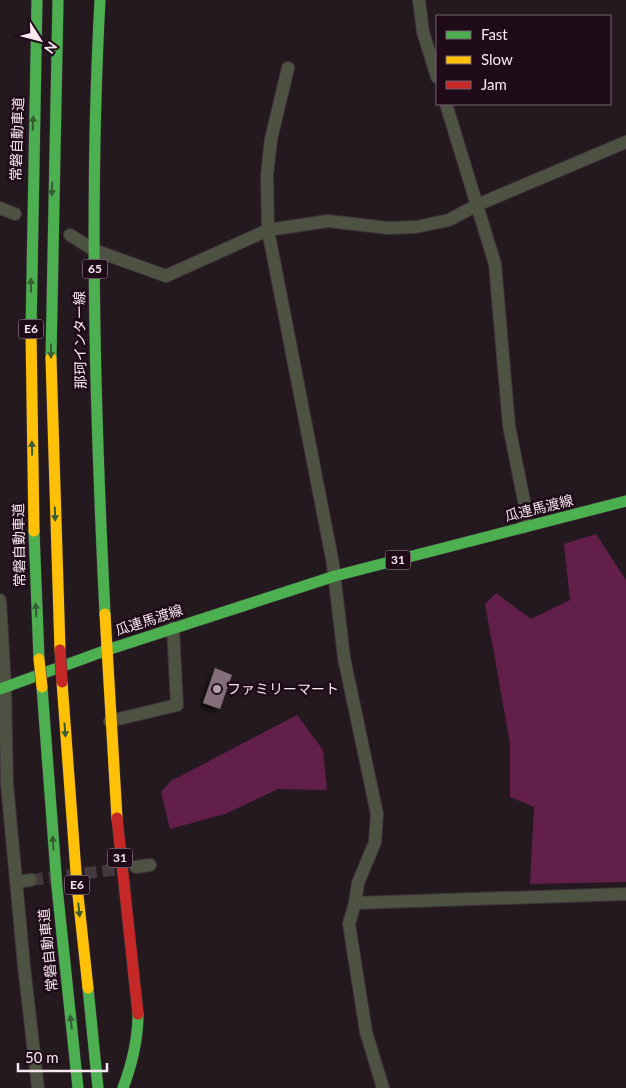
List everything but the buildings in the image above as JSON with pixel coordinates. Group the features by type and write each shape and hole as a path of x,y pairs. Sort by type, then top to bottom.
{"main road":[{"name":"常磐自動車道","path":"37,0 30,217 34,576 56,887 78,1088"},
{"name":"E6","path":"58,0 51,288 52,408 60,650 77,886 98,1088"},
{"name":"那珂インター線","path":"100,0 94,250 98,454 107,650"},
{"name":"瓜連馬渡線","path":"123,1088 136,1049 138,1012 124,898 110,720 107,650 335,576 626,501"},
{"path":"2,687 107,650"}],"street":[{"path":"419,0 423,32 436,73"},
{"path":"288,68 271,139 267,175 268,230 335,576 344,658 376,814 375,842 358,883 349,924 366,1032 383,1088"},
{"path":"446,105 495,264 509,426 525,506 524,527"},
{"path":"70,236 94,250 166,276 268,230 328,221 388,228 416,227 449,220 478,205 626,142"},
{"path":"0,208 15,214"},
{"path":"0,600 7,784 38,1088"},
{"path":"110,720 176,705 173,628"},
{"path":"136,867 150,865"},
{"path":"16,882 31,880"},
{"path":"355,903 626,894"}],"shaded area":[{"path":"596,534 626,580 626,882 530,884 534,807 510,797 510,743 485,604 496,593 531,619 570,600 564,544"},
{"path":"297,715 323,750 327,790 278,789 225,814 170,829 161,792 171,781"}],"tunnel":[{"path":"31,880 128,868"}],"traffic: fast":[{"path":"31,332 37,0"},
{"path":"51,358 58,0"},
{"path":"100,0 94,230 98,461 105,614"},
{"path":"107,650 335,576 626,501"},
{"path":"34,531 39,659"},
{"path":"0,689 107,650"},
{"path":"42,687 57,887 78,1088"},
{"path":"88,988 98,1088"},
{"path":"123,1088 134,1052 138,1014"}],"traffic: slow":[{"path":"31,332 34,531"},
{"path":"51,358 60,650"},
{"path":"105,614 117,818"},
{"path":"39,659 42,687"},
{"path":"62,682 77,886 88,988"}],"traffic: jam":[{"path":"60,650 62,682"},
{"path":"117,818 138,1014"}],"place":[{"name":"ファミリーマート","path":"217,689"}]}
